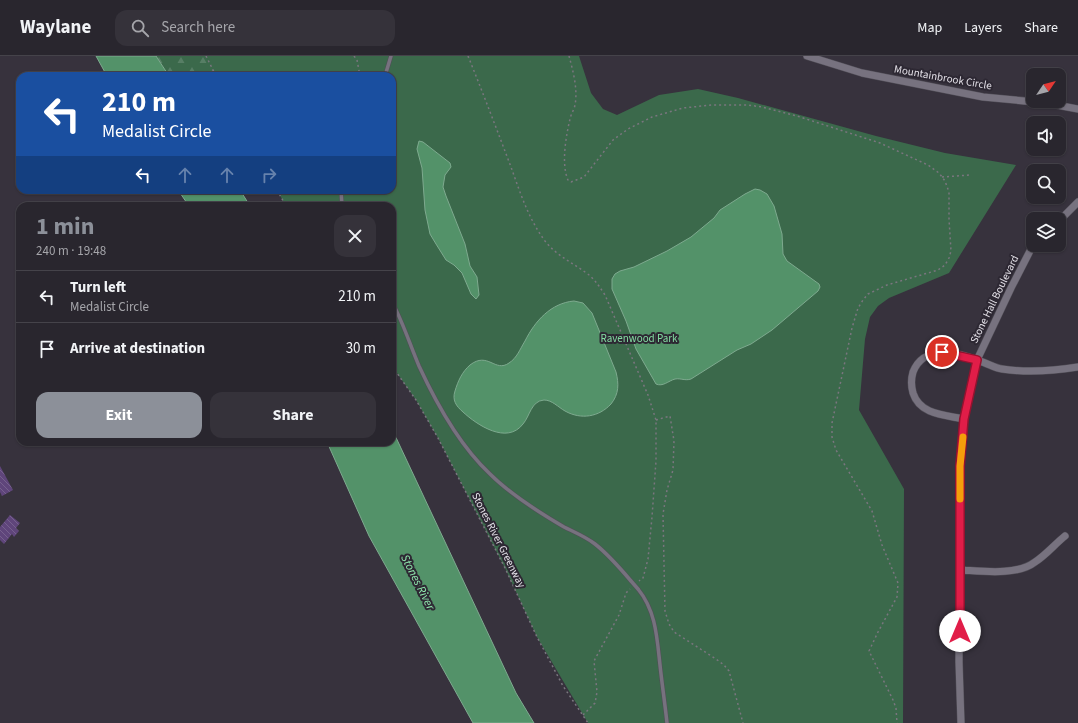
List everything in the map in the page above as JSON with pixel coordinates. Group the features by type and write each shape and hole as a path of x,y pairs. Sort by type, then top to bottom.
{"street":[{"name":"Mountainbrook Circle","path":"807,56 862,73 983,97 1046,103 1078,109"},
{"path":"1066,214 1078,202"},
{"name":"Stone Hall Boulevard","path":"961,723 960,466 964,419 977,360 1028,252"},
{"path":"964,419 934,413 924,408 914,396 911,386 911,379 919,362 928,355 946,352 977,360 1001,369 1032,372 1078,367"},
{"path":"960,570 995,572 1024,568 1034,563 1065,536"}],"lane":[{"path":"386,72 391,56"},
{"path":"396,311 419,366 432,392 450,425 468,451 490,475 545,516 595,544 616,562 643,595 650,608 656,625 667,723"}],"path":[{"path":"206,56 214,72"},
{"path":"354,56 357,60 359,72"},
{"path":"468,56 513,173 521,199 533,223 556,254 586,272 597,282 605,295 648,395 656,420 656,468 648,559 643,578 637,583"},
{"path":"569,56 576,90 575,106 569,123 564,161 565,173 568,180 571,182 584,177 613,140 628,129 652,117 684,108 720,105 748,105 797,116 880,143 928,165 940,173 942,177 949,192 949,258 945,265 938,270 887,285 868,294 863,300 858,308 852,328 832,423 832,437 836,450 872,511 882,545 898,583 897,597 869,651 893,700 896,708 897,723"},
{"path":"942,177 970,175"},
{"name":"Stones River Greenway","path":"396,372 416,400 438,438 505,568 541,644 563,686 588,723"},
{"path":"656,420 670,416 674,441 673,470 667,490 663,514 665,611 667,618 674,632 716,659 729,671 743,723"},
{"path":"583,715 595,703 598,692 594,661 619,615 626,592 632,588"}],"green space":[{"path":"156,56 307,56 262,72 166,72"},
{"name":"Ravenwood Park","path":"206,56 579,56 591,93 603,109 617,115 659,95 698,89 738,98 876,136 945,153 1016,165 949,273 889,298 878,306 870,317 865,339 859,410 904,489 903,723 588,723 537,637 505,568 438,438 416,400 396,372 396,202 284,202 279,194 396,194 396,72 214,72"}],"water":[{"path":"96,56 156,56 166,72 105,72"},
{"path":"419,141 423,142 450,163 451,167 445,175 443,187 465,244 470,266 477,277 479,295 476,299 471,294 462,273 446,260 430,234 425,210 422,168 417,149"},
{"path":"755,189 767,194 774,206 782,234 783,254 787,261 819,284 820,287 818,291 772,330 691,379 675,379 663,384 656,384 636,349 612,289 612,279 615,274 620,271 634,267 667,251 691,237 714,218 720,210"},
{"path":"181,194 242,194 248,202 186,202"},
{"path":"574,301 583,303 592,313 616,372 618,389 611,404 601,412 590,416 577,416 565,411 550,401 540,401 533,406 523,424 516,430 509,433 492,431 476,422 461,410 455,403 454,394 457,384 470,365 476,361 482,360 500,366 509,363 516,356 529,334 545,314 558,305"},
{"name":"Stones River","path":"396,438 516,693 534,723 473,723 369,536 329,446 396,446"}],"building":[{"path":"0,466 13,490 2,496 0,492"},
{"path":"10,515 20,523 16,528 19,531 14,537 12,534 4,544 0,540 0,527"}],"slow traffic":[{"path":"960,499 960,466 963,437"}],"route":[{"path":"942,352 977,360 964,419 960,466 960,631"}]}
